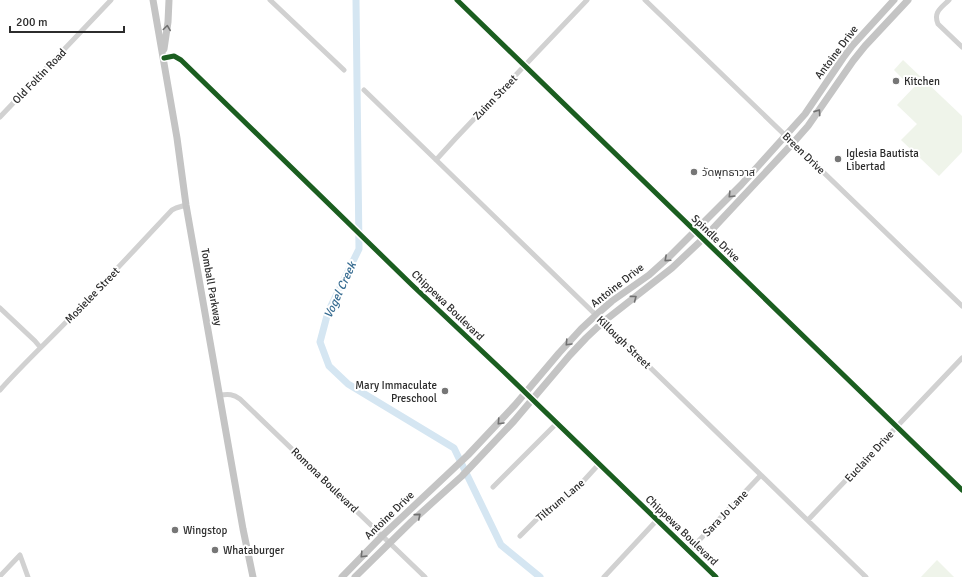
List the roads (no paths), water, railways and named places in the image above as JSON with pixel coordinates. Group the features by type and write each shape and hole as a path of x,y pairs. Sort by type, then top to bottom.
{"main road":[{"name":"Tomball Parkway","path":"153,0 186,205 253,577"},
{"path":"163,57 168,22 169,0"},
{"name":"Antoine Drive","path":"342,577 382,536 468,455 526,393 559,353 596,315 649,275 670,257 741,185 805,114 852,46 894,0"},
{"name":"Antoine Drive","path":"355,577 411,522 462,476 514,421 570,355 603,322 672,268 703,239 808,126 857,56 908,0"},
{"path":"829,78 837,84"},
{"path":"741,185 748,191"},
{"path":"649,275 655,282"},
{"path":"487,435 494,442"},
{"path":"425,495 432,504"}],"street":[{"name":"Old Foltin Road","path":"0,117 111,0"},
{"path":"270,0 344,70"},
{"name":"Spindle Drive","path":"457,0 962,490"},
{"name":"Zuinn Street","path":"436,160 587,0"},
{"name":"Breen Drive","path":"645,0 962,306"},
{"path":"949,0 937,12 936,20 938,24 962,47"},
{"name":"Chippewa Boulevard","path":"163,57 174,56 181,60 716,577"},
{"name":"Killough Street","path":"364,90 866,577"},
{"name":"Mosielee Street","path":"0,390 40,347 69,320 172,210 186,205"},
{"path":"0,308 40,347"},
{"name":"Euclaire Drive","path":"808,520 962,358"},
{"name":"Romona Boulevard","path":"220,395 231,394 240,399 425,577"},
{"path":"493,487 557,423"},
{"name":"Tiltrum Lane","path":"520,536 542,514 578,487 599,464"},
{"name":"Sara Jo Lane","path":"689,551 761,475"},
{"path":"604,577 657,520"},
{"path":"0,576 20,555 28,577"}],"waterway":[{"name":"Vogel Creek","path":"356,0 359,249 328,312 320,342 329,366 348,384 454,448 501,545 540,577"}],"place":[{"name":"Kitchen","path":"896,81"},
{"name":"Iglesia Bautista Libertad","path":"838,159"},
{"name":"วัดพุทธาวาส","path":"694,172"},
{"name":"Mary Immaculate Preschool","path":"445,391"},
{"name":"Wingstop","path":"175,530"},
{"name":"Whataburger","path":"215,550"}]}
